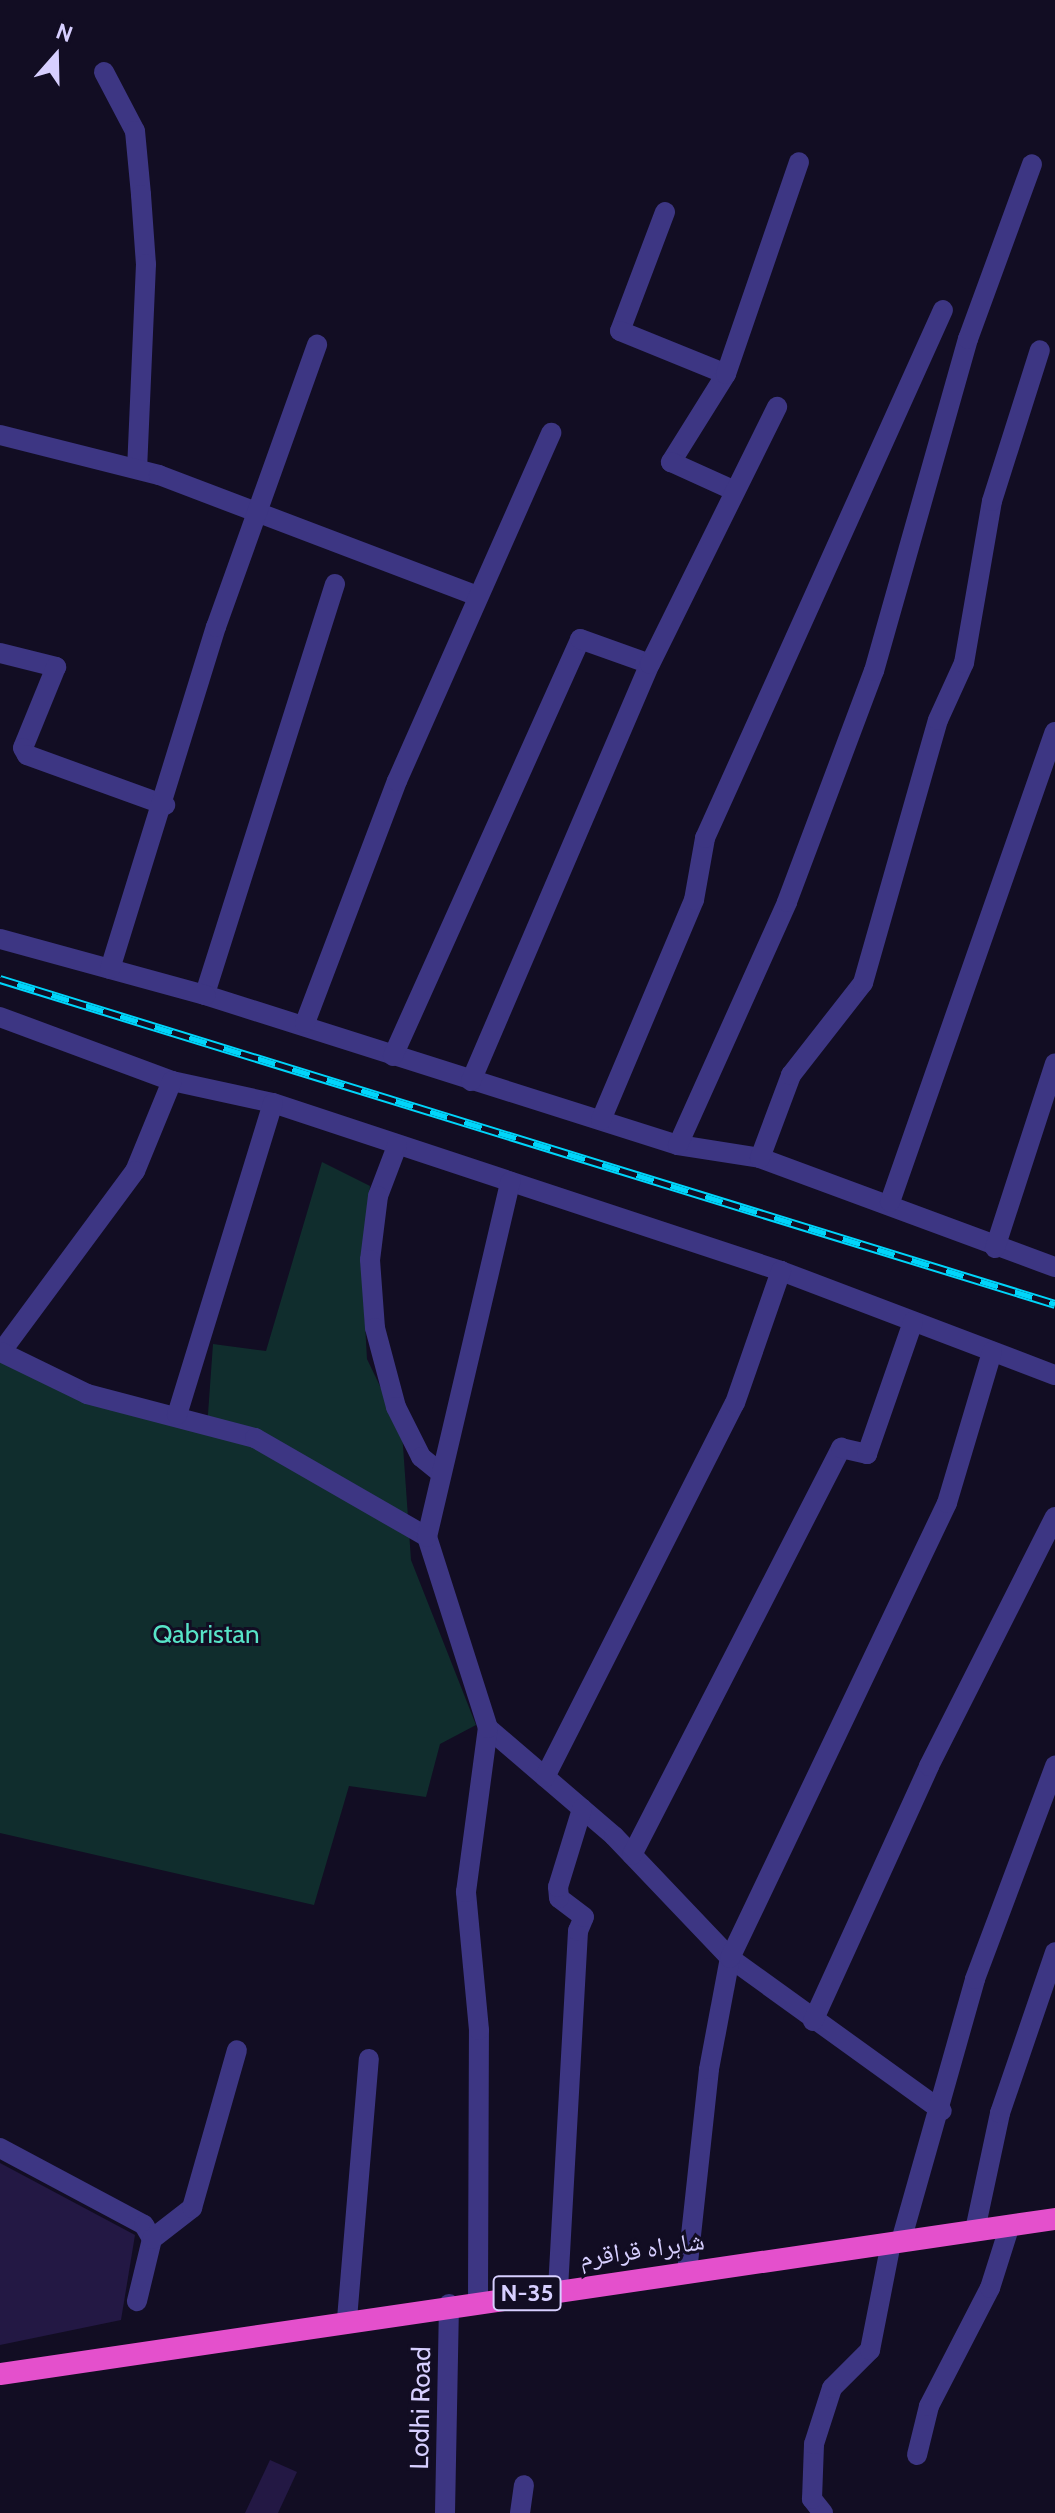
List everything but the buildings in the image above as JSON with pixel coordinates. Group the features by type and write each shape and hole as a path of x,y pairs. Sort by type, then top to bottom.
{"highway":[{"name":"شاہراہ قراقرم","path":"0,2374 449,2304 1055,2219"}],"street":[{"path":"104,72 135,131 143,223 137,467"},
{"path":"735,491 671,462 726,374 799,162"},
{"path":"678,1145 787,902 874,671 968,339 1032,164"},
{"path":"665,212 620,331 726,374"},
{"path":"601,1120 694,900 705,838 943,310"},
{"path":"110,969 259,512 317,345"},
{"path":"760,1158 791,1075 863,983 938,720 964,663 992,501 1040,350"},
{"path":"471,1081 650,664 777,407"},
{"path":"305,1023 397,781 551,433"},
{"path":"0,435 137,467 478,596"},
{"path":"205,995 335,584"},
{"path":"393,1056 580,639 650,664"},
{"path":"0,653 56,667 23,748 27,755 165,805"},
{"path":"890,1202 1055,732"},
{"path":"0,939 305,1023 393,1056 678,1145 760,1158 890,1202 995,1248 1055,1267"},
{"path":"0,1017 172,1081 273,1103 781,1271 1055,1375"},
{"path":"995,1248 1055,1063"},
{"path":"172,1081 135,1171 0,1351 87,1394 177,1415 300,1458 427,1537"},
{"path":"177,1415 273,1103"},
{"path":"397,1146 378,1196 370,1260 375,1328 396,1407 421,1457 437,1470"},
{"path":"478,2300 479,2030 466,1892 488,1728 427,1537 437,1470 510,1182"},
{"path":"545,1777 735,1403 781,1271"},
{"path":"632,1855 841,1448 867,1454 913,1322"},
{"path":"687,2272 709,2069 730,1958 947,1503 992,1352"},
{"path":"813,2021 929,1766 1055,1517"},
{"path":"488,1728 632,1855 730,1958 813,2021 942,2111"},
{"path":"823,2513 812,2499 814,2444 832,2388 870,2350 896,2242 942,2111 975,1979 1055,1766"},
{"path":"558,2289 584,1910 559,1898 558,1887 582,1809"},
{"path":"975,2230 1000,2113 1055,1952"},
{"path":"137,2301 152,2239 192,2208 237,2050"},
{"path":"347,2319 369,2059"},
{"path":"0,2148 144,2225 152,2239"},
{"path":"917,2455 929,2406 990,2288 1010,2225"},
{"name":"Lodhi Road","path":"445,2513 449,2304"},
{"path":"520,2513 524,2485"}],"green space":[{"name":"Qabristan","path":"322,1162 370,1186 362,1269 367,1359 402,1432 411,1560 476,1725 440,1744 426,1797 349,1786 314,1905 0,1833 0,1351 207,1428 213,1344 266,1351"}],"railway":[{"path":"0,979 1055,1304"}]}
